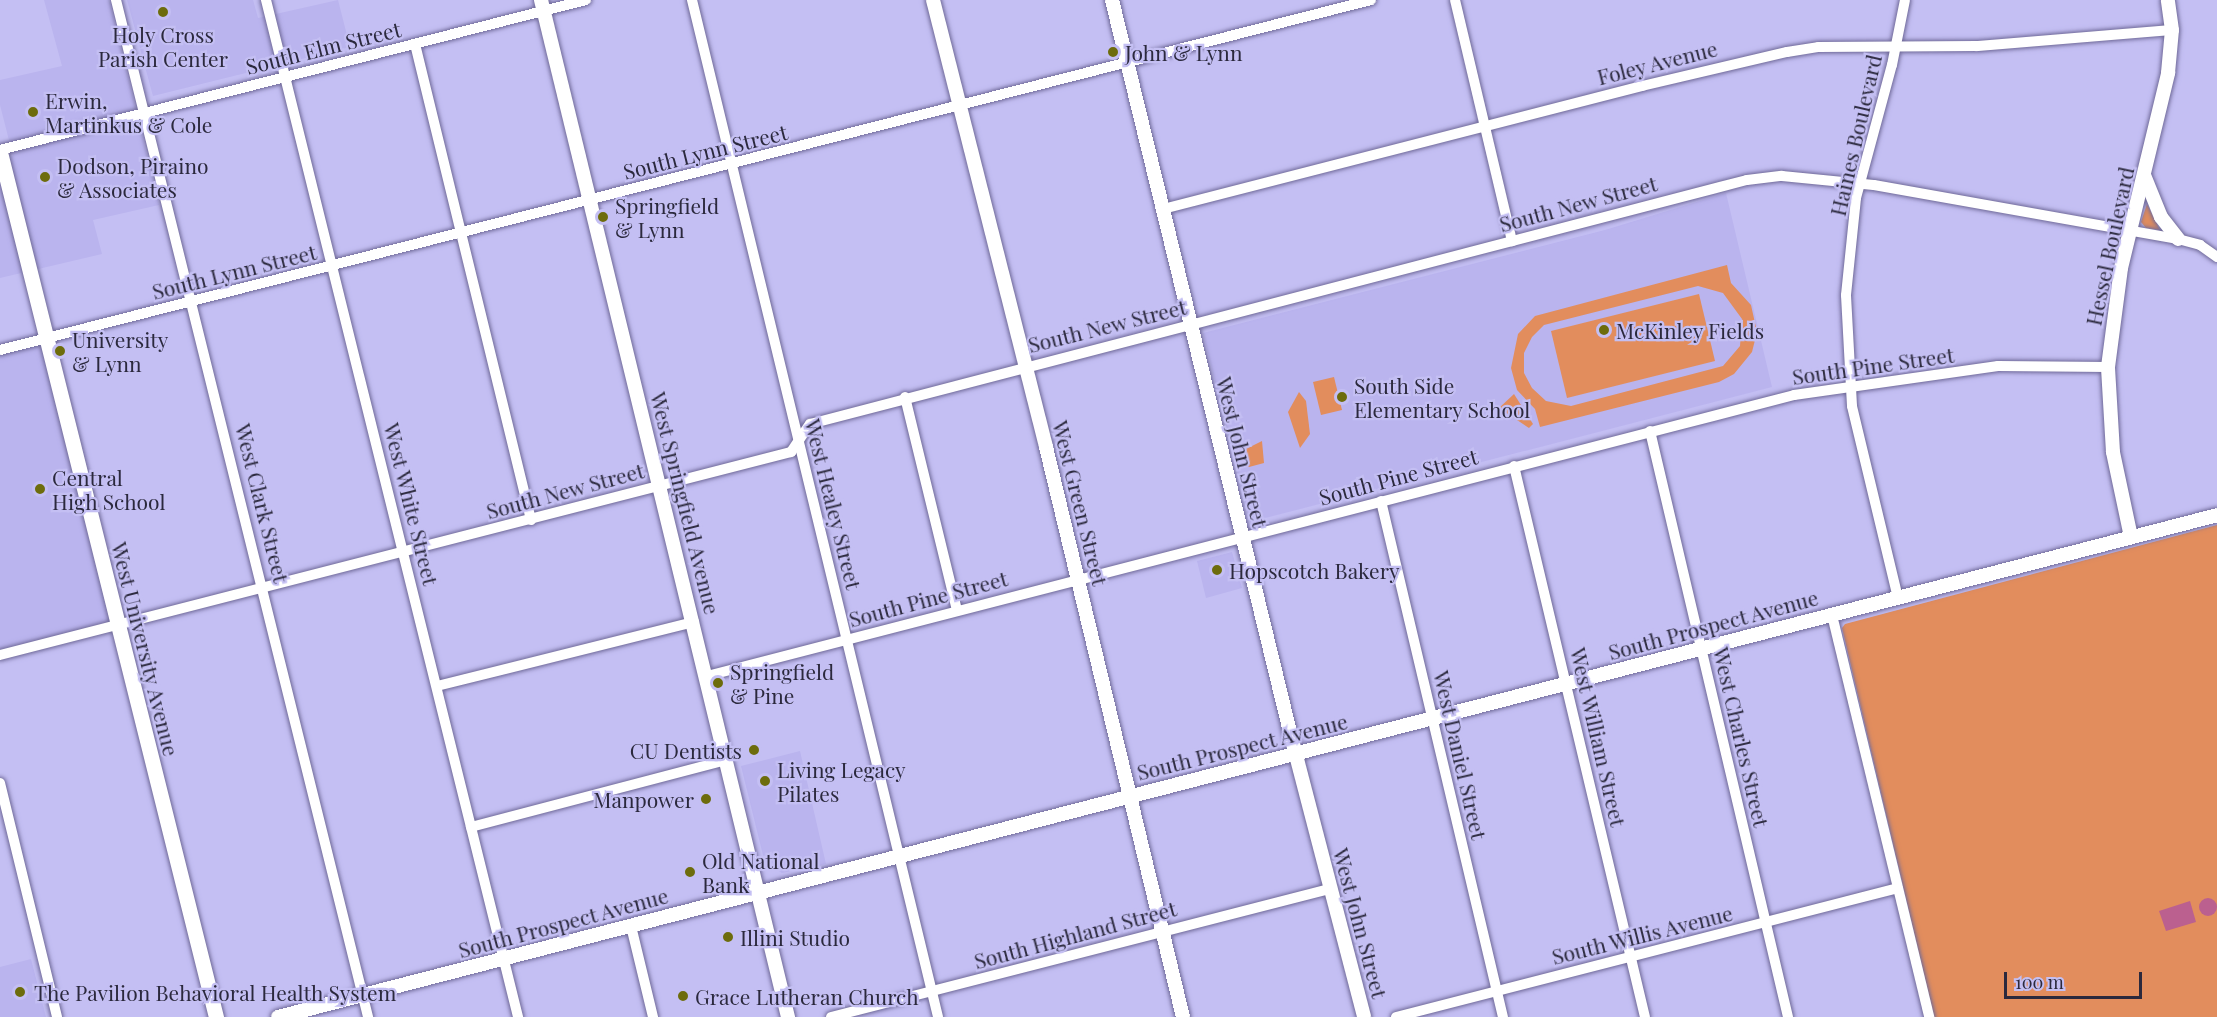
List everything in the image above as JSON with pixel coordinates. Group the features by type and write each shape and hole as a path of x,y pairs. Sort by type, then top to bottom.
{"main road":[{"name":"West Green Street","path":"933,0 1026,365 1183,1017"},
{"name":"West John Street","path":"1112,0 1295,754 1364,1017"},
{"name":"Hessel Boulevard","path":"2132,537 2113,452 2108,368 2129,230 2164,99 2172,30 2168,0"},
{"name":"West Springfield Avenue","path":"542,5 694,622 788,1017"},
{"name":"West University Avenue","path":"0,151 216,1017"},
{"path":"2144,176 2161,217 2178,239"},
{"name":"South Prospect Avenue","path":"278,1017 2217,515"}],"street":[{"name":"West Clark Street","path":"116,0 368,1017"},
{"name":"West White Street","path":"266,0 334,266 518,1017"},
{"name":"South Elm Street","path":"0,151 415,44 542,5 586,0"},
{"name":"West Healey Street","path":"692,0 938,1017"},
{"name":"South Lynn Street","path":"0,350 732,166 1371,0"},
{"path":"1455,0 1512,241"},
{"name":"Haines Boulevard","path":"1898,598 1850,388 1846,295 1860,183 1896,46 1905,0"},
{"name":"Foley Avenue","path":"1163,209 1484,126 1764,57 1818,47 1977,46 2172,30"},
{"path":"415,44 531,520"},
{"name":"South New Street","path":"0,655 791,452 807,425 1026,365 1747,180 1782,176 1860,183 2178,239 2200,245 2217,257"},
{"name":"South Pine Street","path":"706,675 1794,395 1998,366 2108,368"},
{"path":"905,398 957,611"},
{"name":"West Charles Street","path":"1650,431 1788,1017"},
{"name":"West William Street","path":"1514,466 1645,1017"},
{"name":"West Daniel Street","path":"1381,501 1503,1017"},
{"path":"1832,615 1929,1017"},
{"path":"437,686 694,622"},
{"path":"471,826 727,760"},
{"path":"0,783 57,1017"},
{"name":"South Willis Avenue","path":"1396,1017 1898,888"},
{"name":"South Highland Street","path":"831,1017 1329,889"},
{"path":"631,926 653,1017"}],"shaded area":[{"path":"44,0 109,0 159,205 93,220 102,254 0,278 0,159 13,156 0,105 0,80 62,66"},
{"path":"127,0 253,0 258,18 338,0 350,47 153,96"},
{"path":"1726,193 1772,387 1250,522 1203,333 1605,230"},
{"path":"2147,204 2160,230 2146,228 2141,222"},
{"path":"1727,265 1731,283 1751,305 1757,332 1752,352 1734,374 1719,382 1540,427 1535,409 1517,390 1511,368 1518,334 1535,316","holes":["1698,286 1723,293 1742,319 1740,346 1723,366 1571,406 1546,401 1532,388 1524,373 1524,353 1532,337 1544,325"]},
{"path":"1699,294 1715,361 1567,398 1551,331"},
{"name":"Central High School","path":"43,344 113,623 0,651 0,355"},
{"path":"1334,377 1342,410 1321,415 1313,382"},
{"path":"1299,392 1306,401 1310,434 1300,448 1288,412"},
{"path":"1514,394 1533,424 1529,428 1499,408"},
{"path":"1262,441 1264,463 1249,467 1242,461 1242,451"},
{"path":"2217,525 2217,1017 1934,1017 1842,628 1845,624"},
{"path":"1232,552 1242,588 1206,598 1197,561"},
{"path":"800,751 826,864 782,873 765,863 741,766"},
{"path":"2208,898 2214,901 2217,907 2214,913 2208,916 2202,913 2199,907 2202,901"},
{"path":"2190,901 2196,922 2166,931 2159,911"},
{"name":"The Pavilion Behavioral Health System","path":"31,959 46,1017 0,1017 0,967"}],"place":[{"name":"Holy Cross Parish Center","path":"163,12"},
{"name":"John & Lynn","path":"1113,52"},
{"name":"Erwin, Martinkus & Cole","path":"33,112"},
{"name":"Dodson, Piraino & Associates","path":"45,177"},
{"name":"Springfield & Lynn","path":"603,217"},
{"name":"McKinley Fields","path":"1604,330"},
{"name":"University & Lynn","path":"60,351"},
{"name":"South Side Elementary School","path":"1342,397"},
{"name":"Central High School","path":"40,489"},
{"name":"Hopscotch Bakery","path":"1217,570"},
{"name":"Springfield & Pine","path":"718,683"},
{"name":"CU Dentists","path":"754,750"},
{"name":"Living Legacy Pilates","path":"765,781"},
{"name":"Manpower","path":"706,799"},
{"name":"Old National Bank","path":"690,872"},
{"name":"Illini Studio","path":"728,937"},
{"name":"The Pavilion Behavioral Health System","path":"20,992"},
{"name":"Grace Lutheran Church","path":"683,996"}]}
